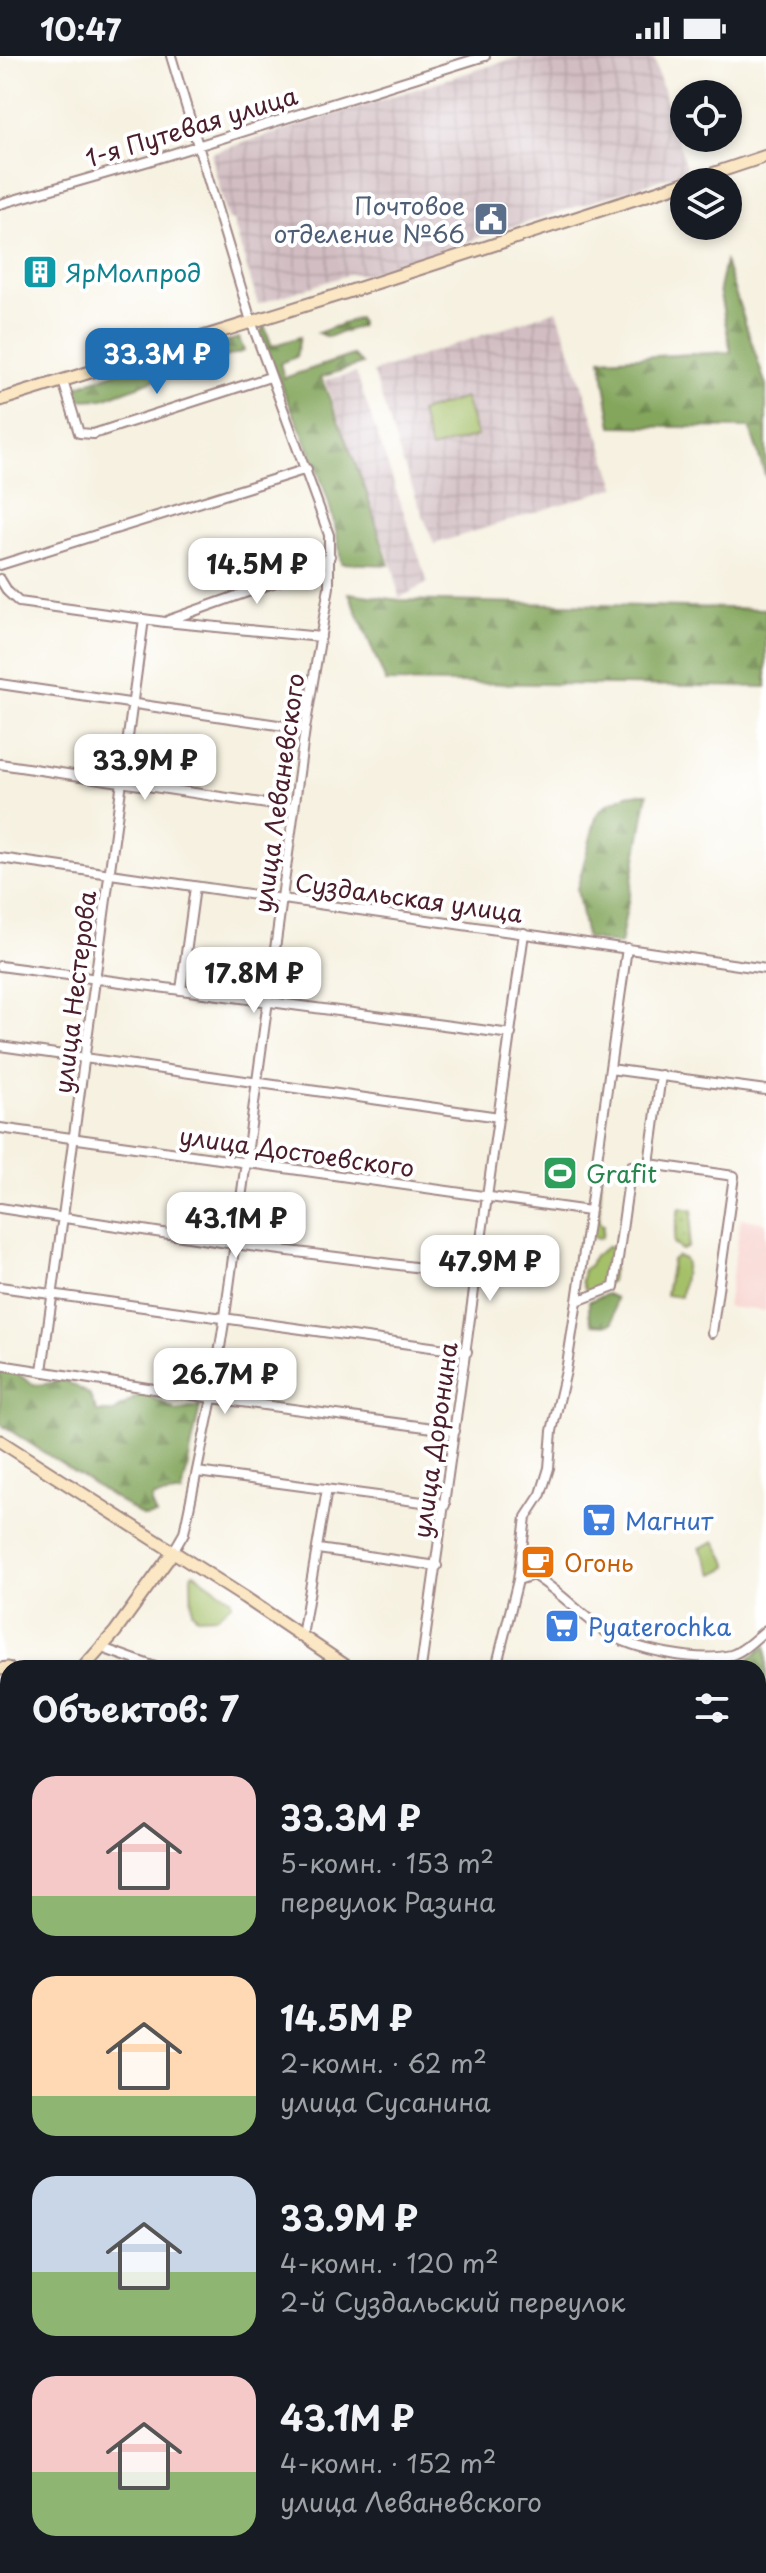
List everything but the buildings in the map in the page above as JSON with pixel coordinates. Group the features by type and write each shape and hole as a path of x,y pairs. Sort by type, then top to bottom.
{"street":[{"name":"улица Леваневского","path":"171,56 251,321 329,535 330,556 329,587 305,729 225,1316 212,1398 184,1533 173,1552"},
{"name":"1-я Путевая улица","path":"0,204 485,56"},
{"path":"730,168 766,156"},
{"path":"0,400 670,188"},
{"path":"63,381 79,433 93,434 270,377"},
{"path":"0,565 307,469"},
{"path":"165,622 315,568 330,556"},
{"path":"0,579 19,602 165,622 321,637"},
{"name":"улица Нестерова","path":"42,1371 144,619"},
{"path":"0,684 305,729"},
{"path":"0,764 294,808"},
{"name":"Суздальская улица","path":"0,858 766,969"},
{"path":"181,990 195,887"},
{"name":"улица Доронина","path":"422,1660 524,933"},
{"path":"498,1660 518,1580 526,1517 541,1494 549,1468 552,1431 566,1371 577,1301 627,948"},
{"path":"0,966 511,1034"},
{"path":"0,1046 499,1117"},
{"path":"610,1069 766,1090"},
{"path":"577,1301 614,1287 631,1166 646,1168 649,1164 661,1075"},
{"name":"улица Достоевского","path":"0,1128 589,1211"},
{"path":"649,1164 734,1176 712,1333"},
{"path":"0,1208 234,1244 477,1275"},
{"path":"0,1287 467,1352"},
{"path":"0,1365 455,1431"},
{"path":"0,1441 337,1660"},
{"path":"197,1472 445,1505"},
{"path":"302,1636 327,1489"},
{"path":"318,1549 437,1566"},
{"path":"91,1660 173,1552"},
{"path":"518,1580 533,1575 606,1633 633,1646 662,1653 716,1657 734,1654 766,1630"},
{"path":"102,1648 136,1660"},
{"path":"0,2063 0,2076"}],"shaded area":[{"path":"521,56 653,56 670,114 670,152 681,152 686,168 670,168 670,176 366,274 350,274 258,304 233,221 227,219 211,153"},
{"path":"557,310 616,487 434,544 402,461 373,372"},
{"path":"356,373 428,583 399,598 394,571 325,380"},
{"path":"741,1218 766,1223 766,1311 727,1307"}],"green space":[{"path":"725,262 766,386 766,478 750,428 612,426 601,359 731,352 719,289"},
{"path":"358,318 361,326 328,337 318,333"},
{"path":"264,325 272,346 300,337 296,357 280,363 284,378 353,355 362,364 321,377 366,491 389,565 341,563 329,503 260,333"},
{"path":"239,338 244,351 103,399 76,400 76,387 136,365"},
{"path":"465,398 477,436 431,449 420,412"},
{"path":"349,593 399,600 766,609 766,687 386,682"},
{"path":"648,793 620,945 586,938 577,889 597,814 608,804 627,795"},
{"path":"597,1180 601,1182 599,1223 603,1225 602,1237 597,1239 589,1235"},
{"path":"679,1208 693,1210 688,1247 682,1250 673,1244"},
{"path":"607,1247 615,1252 611,1281 587,1293 582,1281 584,1269 593,1257"},
{"path":"677,1256 686,1262 681,1297 666,1295 672,1260"},
{"path":"607,1294 616,1298 613,1322 593,1324 589,1301"},
{"path":"0,1368 18,1374 33,1384 63,1379 89,1394 97,1412 114,1412 143,1392 177,1411 200,1406 182,1493 153,1497 151,1504 156,1515 144,1517 0,1424"},
{"path":"715,1541 728,1567 714,1574 700,1548"},
{"path":"194,1573 231,1599 231,1604 217,1616 197,1617 192,1612 191,1576"},
{"path":"766,1646 766,1660 748,1660"}],"place":[{"name":"Почтовое отделение №66","path":"491,219"},
{"name":"ЯрМолпрод","path":"40,272"},
{"name":"Grafit","path":"560,1173"},
{"name":"Магнит","path":"599,1520"},
{"name":"Огонь","path":"538,1562"},
{"name":"Pyaterochka","path":"562,1626"}]}
